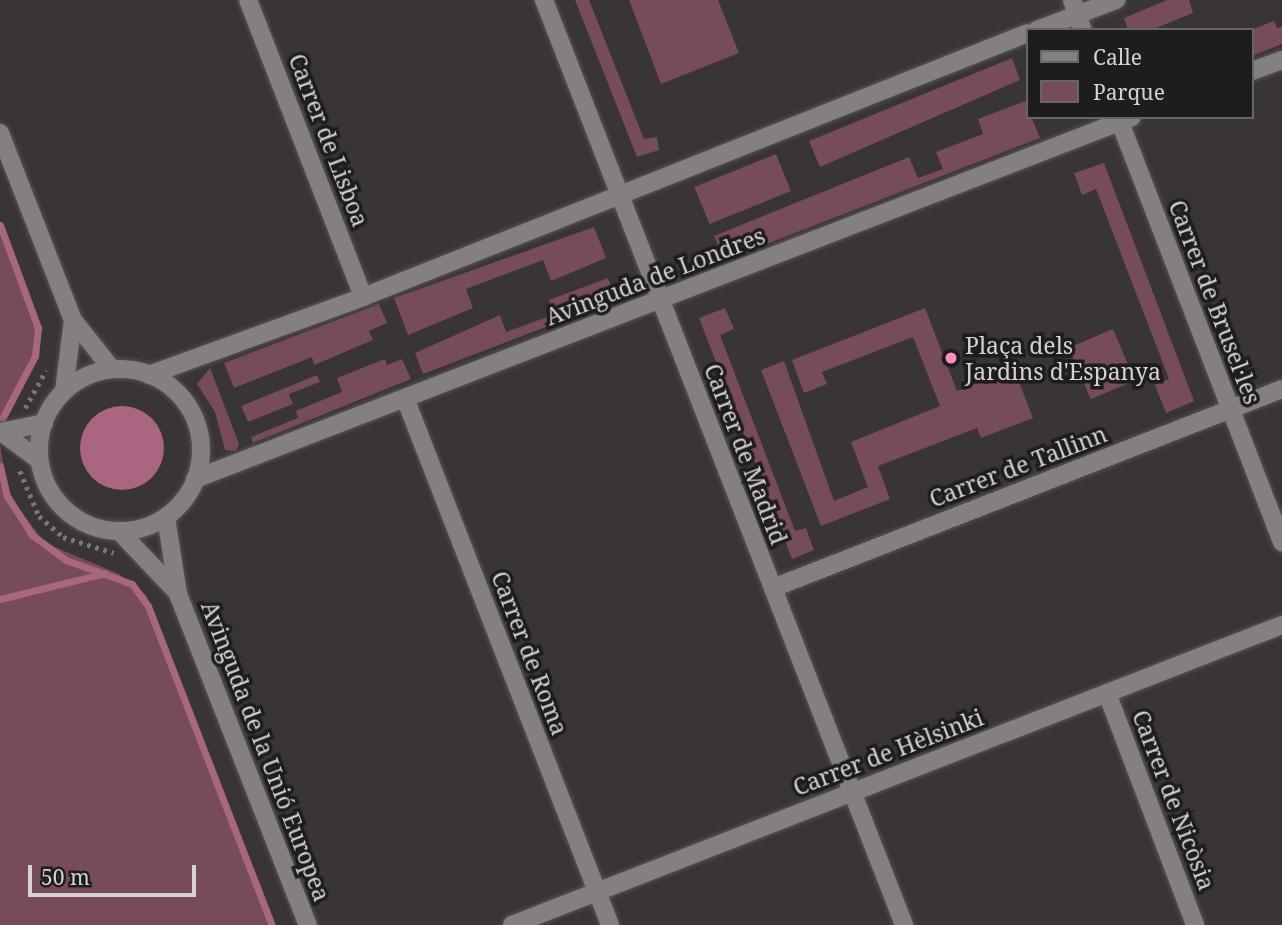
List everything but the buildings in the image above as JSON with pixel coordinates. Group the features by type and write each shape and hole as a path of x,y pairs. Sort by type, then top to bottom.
{"street":[{"name":"Carrer de Lisboa","path":"248,0 363,297"},
{"name":"Carrer de Madrid","path":"544,0 904,925"},
{"path":"1043,28 1116,0"},
{"path":"149,375 363,297 1026,34"},
{"path":"1254,70 1282,60"},
{"name":"Avinguda de Londres","path":"195,479 660,301 1123,119"},
{"name":"Carrer de Brusel·les","path":"1123,119 1282,544"},
{"path":"0,133 73,320 112,369"},
{"path":"39,460 44,423 64,391 73,320"},
{"path":"1,432 39,460 58,503 75,518 120,532 166,517 195,479 200,458 194,417 168,385 149,375 112,369 64,391"},
{"name":"Carrer de Tallinn","path":"773,588 1282,389"},
{"name":"Carrer de Roma","path":"405,398 610,925"},
{"path":"1,432 44,423"},
{"name":"Avinguda de la Unió Europea","path":"166,517 178,594 308,925"},
{"name":"Avinguda de la Unió Europea","path":"120,532 178,594"},
{"name":"Carrer de Hèlsinki","path":"512,925 1282,625"},
{"name":"Carrer de Nicòsia","path":"1107,693 1195,925"}],"green space":[{"path":"575,0 589,0 644,139 657,137 659,150 637,157"},
{"path":"629,0 718,0 739,53 661,84"},
{"path":"1167,0 1189,0 1193,13 1156,28 1127,28 1124,18"},
{"path":"1274,21 1277,28 1282,27 1282,44 1254,55 1254,29"},
{"path":"1012,58 1020,80 820,167 809,141"},
{"path":"1025,101 1026,119 1032,119 1040,138 725,260 714,236 909,157 918,178 943,169 936,152 983,134 978,119"},
{"path":"776,154 791,191 709,224 694,187"},
{"path":"1104,163 1194,401 1166,413 1155,385 1169,379 1096,189 1082,195 1074,173"},
{"path":"0,222 39,328 35,356 0,422"},
{"path":"594,227 606,258 551,281 543,260 466,289 473,308 408,335 394,298"},
{"path":"608,278 616,300 423,374 415,353 500,315 506,332 553,315 549,300"},
{"path":"379,304 387,323 369,331 373,340 314,365 312,357 234,388 224,363"},
{"path":"725,308 734,329 720,335 795,531 806,528 814,550 792,559 699,318"},
{"path":"925,308 957,391 1014,369 1033,418 981,438 977,428 878,466 890,499 821,526 761,370 784,361 834,501 868,487 851,442 940,406 913,337 822,372 827,384 804,393 792,360"},
{"path":"1113,329 1135,381 1091,399 1069,348"},
{"path":"385,359 387,365 402,359 411,379 253,443 251,437 298,418 296,411 342,392 337,378"},
{"path":"210,368 239,444 236,451 225,450 215,412 197,384"},
{"path":"317,375 320,382 289,394 293,404 248,422 241,406"},
{"path":"0,445 9,495 45,543 119,574 146,595 273,925 0,925"}],"shaded area":[{"path":"122,406 138,409 152,418 161,432 164,448 161,464 152,478 138,487 122,490 106,487 92,478 83,464 80,448 83,432 92,418 106,409"}],"waterway":[{"path":"0,225 38,328 35,356 2,419"},
{"path":"0,466 7,496 32,535 66,560 132,584 148,606 272,925"},
{"path":"0,599 105,573"}],"place":[{"name":"Plaça dels Jardins d'Espanya","path":"951,358"}]}
